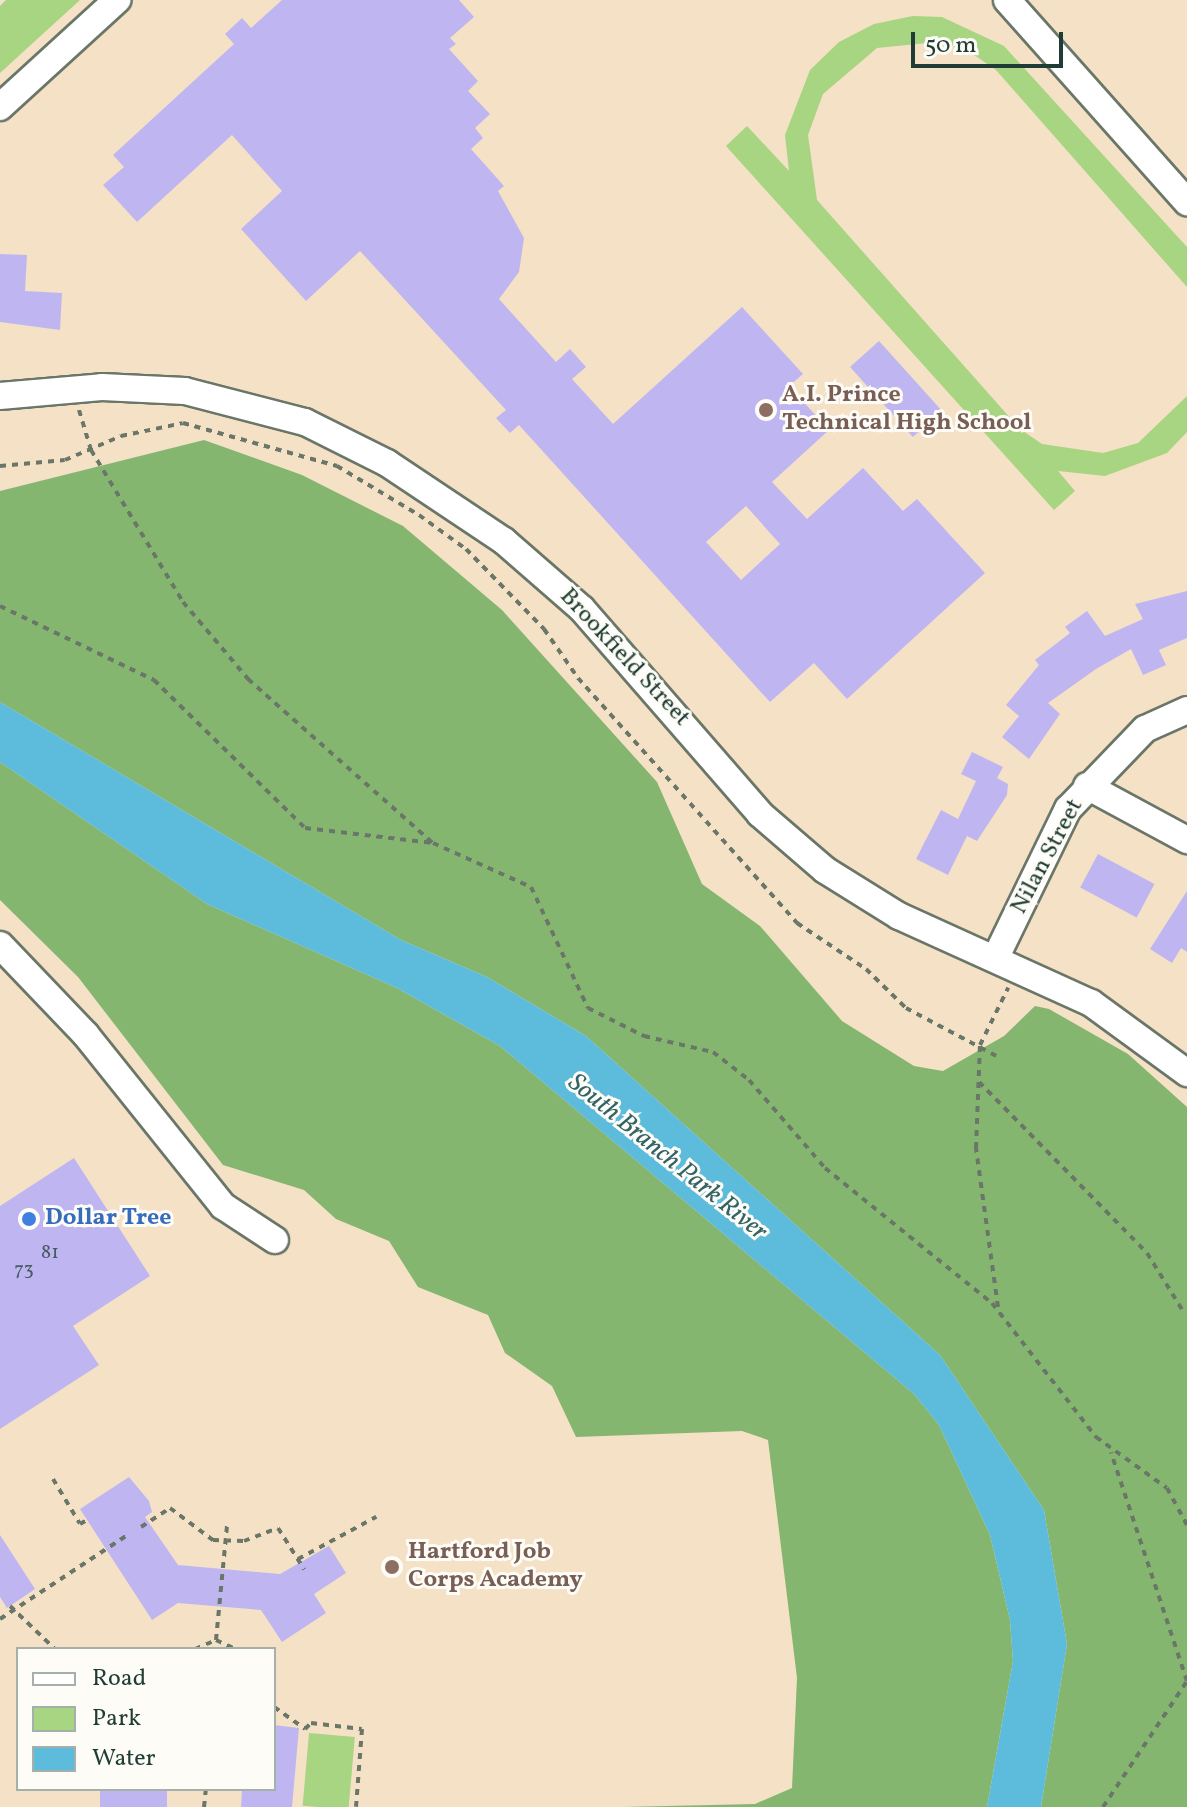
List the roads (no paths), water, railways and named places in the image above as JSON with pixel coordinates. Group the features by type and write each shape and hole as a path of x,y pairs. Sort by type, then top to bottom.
{"street":[{"path":"0,107 117,0"},
{"path":"1007,0 1187,202"},
{"name":"Brookfield Street","path":"0,396 72,389 185,391 268,410 344,440 425,485 582,609 793,844 886,909 1091,1003 1187,1073"},
{"name":"Nilan Street","path":"1006,962 1068,809 1145,729 1187,710"},
{"path":"1087,786 1187,840"},
{"path":"0,945 86,1035 223,1206 275,1240"}],"water":[{"name":"South Branch Park River","path":"0,702 401,940 487,977 586,1036 940,1355 1044,1510 1067,1644 1041,1807 987,1807 1013,1661 1010,1620 990,1535 939,1425 914,1394 500,1046 397,988 207,904 0,762"}],"place":[{"name":"A.I. Prince Technical High School","path":"766,410"},
{"name":"Dollar Tree","path":"29,1219"},
{"name":"Hartford Job Corps Academy","path":"392,1567"}]}
